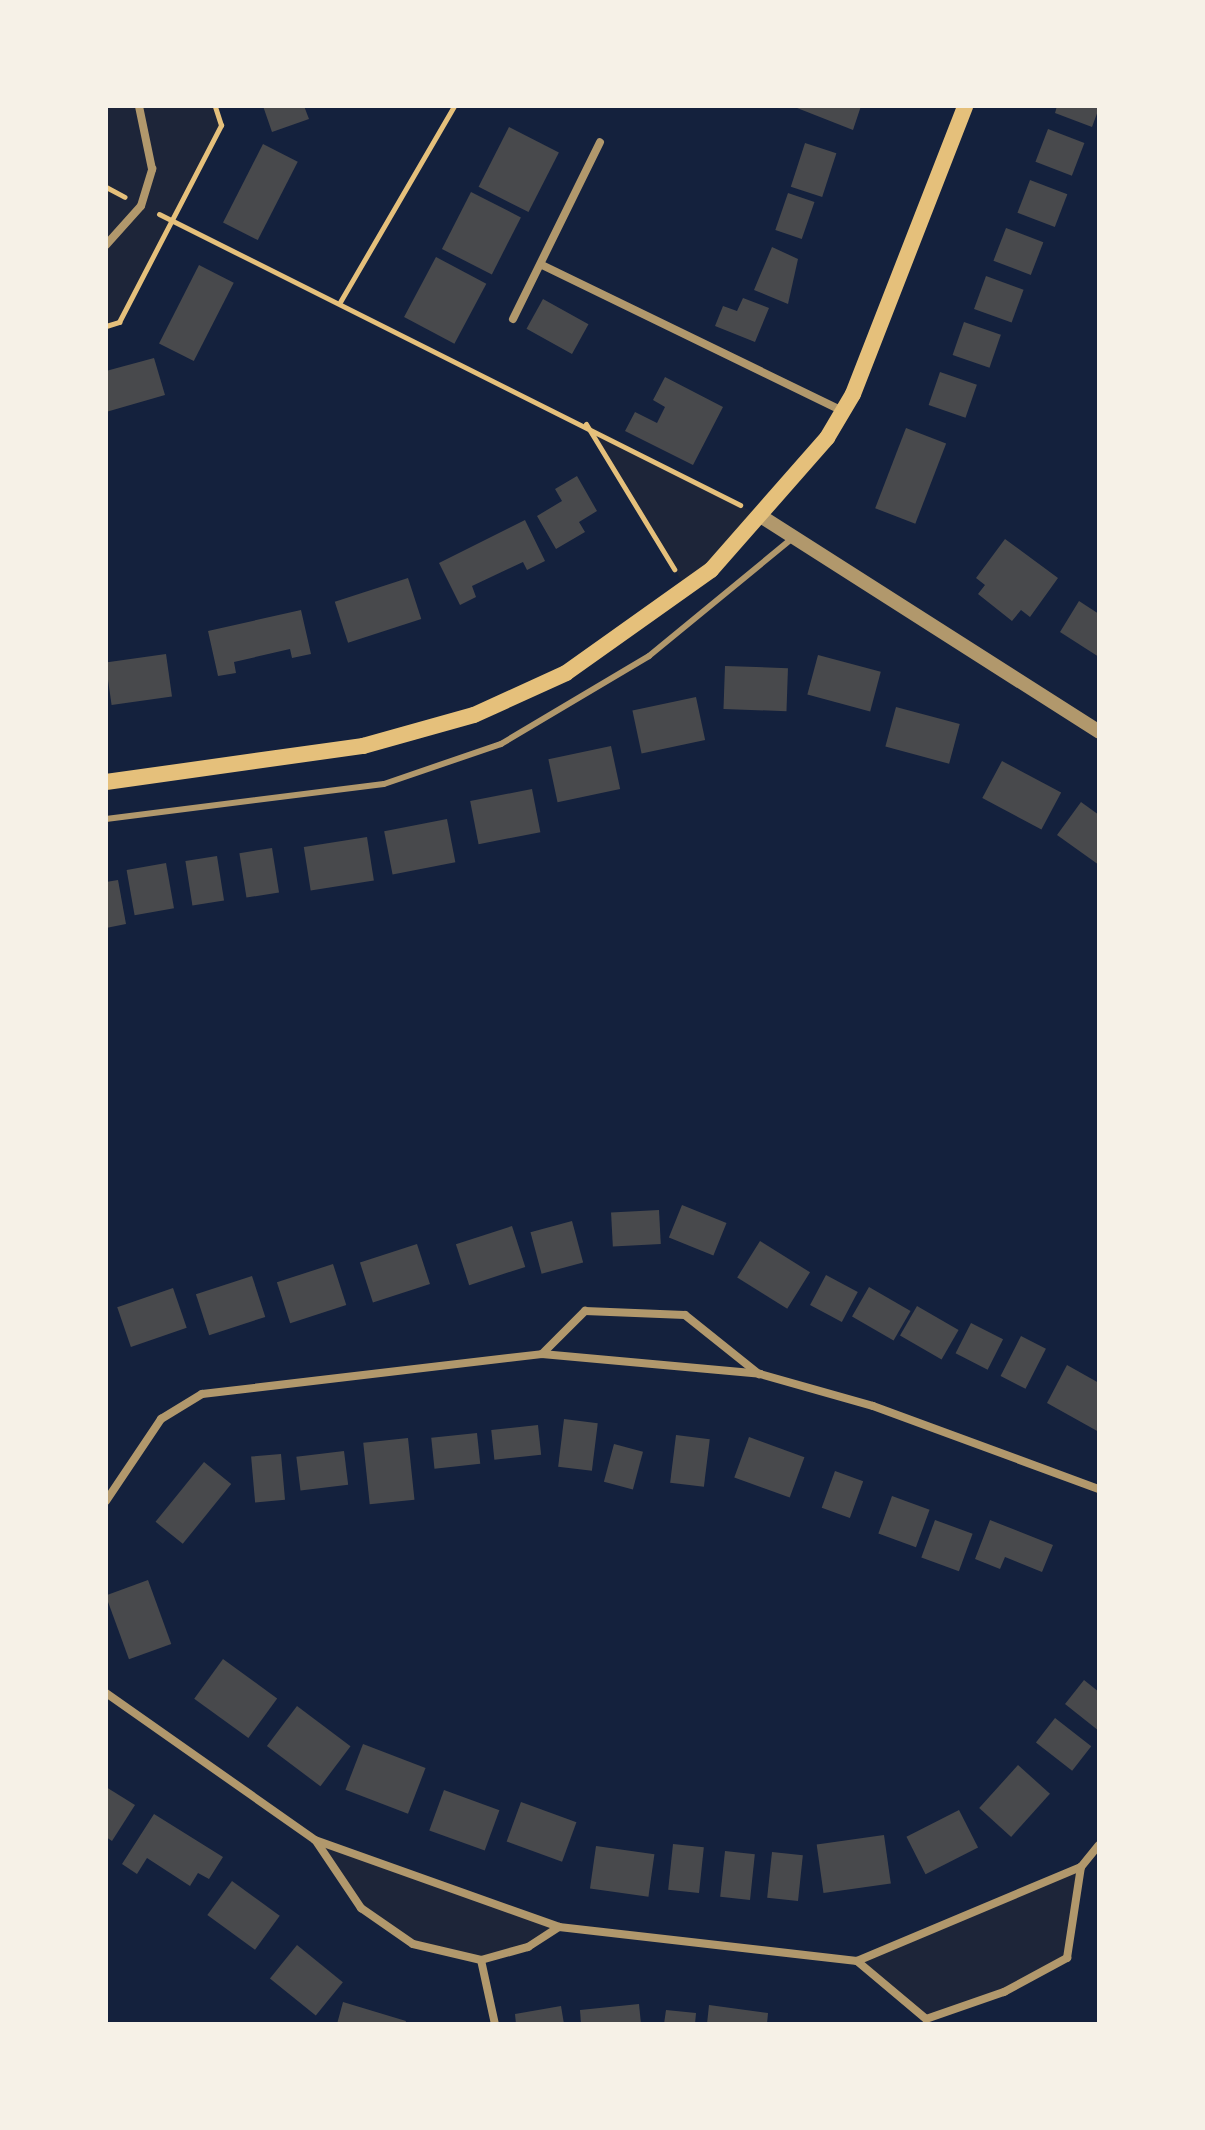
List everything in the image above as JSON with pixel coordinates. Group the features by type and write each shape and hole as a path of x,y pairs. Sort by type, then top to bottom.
{"main road":[{"path":"106,782 363,746 474,715 566,673 686,588 762,517 843,411 884,326 965,106"}],"street":[{"path":"106,245 141,206 152,169 139,106"},
{"path":"513,319 600,142"},
{"path":"542,265 843,411"},
{"path":"762,517 796,535 1099,732"},
{"path":"542,1354 585,1311 685,1315 760,1374"},
{"path":"106,1501 161,1419 202,1394 542,1354 760,1374 873,1406 1099,1489"},
{"path":"106,1693 315,1840 559,1927 857,1961 1081,1867 1099,1845"},
{"path":"315,1840 361,1908 413,1944 481,1960 528,1947 559,1927"},
{"path":"857,1961 926,2019 1004,1992 1067,1958 1081,1867"},
{"path":"481,1960 495,2024"}],"lane":[{"path":"106,819 384,784 501,744 649,656 796,535"}],"path":[{"path":"106,326 119,322 221,125 215,106"},
{"path":"340,302 454,106"},
{"path":"141,206 585,423 762,517"},
{"path":"585,423 686,588"}],"shaded area":[{"path":"106,106 215,106 221,125 119,322 106,326"},
{"path":"585,423 762,517 686,588"},
{"path":"315,1840 559,1927 528,1947 481,1960 413,1944 361,1908"},
{"path":"1081,1867 1067,1958 1004,1992 926,2019 857,1961"}],"building":[{"path":"263,106 304,106 309,119 272,132"},
{"path":"792,106 861,106 853,130"},
{"path":"1057,106 1099,108 1092,127 1055,113"},
{"path":"509,127 559,152 528,212 479,187"},
{"path":"1048,129 1084,143 1072,176 1035,162"},
{"path":"805,143 836,153 822,197 791,187"},
{"path":"263,144 298,162 258,240 223,222"},
{"path":"1030,180 1067,194 1055,227 1017,213"},
{"path":"471,192 521,217 492,274 442,249"},
{"path":"788,193 814,202 802,239 775,230"},
{"path":"1006,228 1043,242 1031,275 993,261"},
{"path":"772,247 798,259 788,304 754,290"},
{"path":"436,257 486,284 454,344 404,317"},
{"path":"199,265 234,283 194,361 159,343"},
{"path":"986,276 1024,290 1012,323 974,309"},
{"path":"743,298 769,308 755,342 715,326 723,306 737,311"},
{"path":"543,299 588,324 572,354 527,329"},
{"path":"964,322 1001,335 989,368 953,355"},
{"path":"154,358 165,395 106,412 106,371"},
{"path":"940,372 977,385 965,418 929,405"},
{"path":"665,377 723,407 693,465 625,431 635,412 657,423 665,407 653,400"},
{"path":"906,428 946,443 915,524 875,508"},
{"path":"577,476 597,511 579,522 585,532 556,549 537,516 562,501 555,489"},
{"path":"525,520 545,561 527,570 523,562 472,586 476,597 460,605 439,563"},
{"path":"1005,539 1058,578 1030,617 1021,610 1012,621 978,594 985,585 976,578"},
{"path":"408,578 421,619 348,643 335,602"},
{"path":"1079,601 1099,614 1099,657 1060,632"},
{"path":"301,610 311,654 292,658 290,649 234,662 236,673 218,676 208,631"},
{"path":"166,654 172,697 112,705 106,662"},
{"path":"818,655 881,672 870,711 807,695"},
{"path":"725,666 788,668 786,711 723,709"},
{"path":"696,697 705,740 642,754 632,711"},
{"path":"896,707 960,724 949,764 885,747"},
{"path":"611,746 620,789 558,802 548,759"},
{"path":"1002,761 1061,792 1041,830 982,798"},
{"path":"532,789 540,832 479,844 470,801"},
{"path":"1081,802 1099,815 1099,865 1057,835"},
{"path":"447,819 455,862 393,874 384,831"},
{"path":"367,837 374,880 311,890 304,847"},
{"path":"272,848 279,892 246,898 239,853"},
{"path":"217,856 224,900 192,905 185,861"},
{"path":"166,863 174,908 135,915 127,870"},
{"path":"118,880 126,924 106,928 106,882"},
{"path":"682,1205 727,1223 713,1255 669,1237"},
{"path":"659,1210 661,1244 613,1246 611,1213"},
{"path":"572,1221 583,1263 542,1274 530,1232"},
{"path":"512,1226 525,1267 469,1285 456,1244"},
{"path":"760,1241 810,1272 787,1309 737,1277"},
{"path":"417,1244 430,1284 373,1302 360,1263"},
{"path":"333,1264 346,1305 290,1323 277,1282"},
{"path":"826,1275 858,1292 842,1322 810,1305"},
{"path":"252,1276 265,1317 209,1335 196,1294"},
{"path":"869,1287 911,1311 894,1340 852,1316"},
{"path":"173,1288 187,1328 131,1347 117,1307"},
{"path":"917,1306 959,1330 942,1359 900,1335"},
{"path":"971,1323 1003,1339 988,1370 956,1353"},
{"path":"1021,1336 1046,1349 1026,1389 1001,1376"},
{"path":"1067,1365 1099,1383 1099,1432 1047,1403"},
{"path":"564,1419 598,1423 592,1471 558,1467"},
{"path":"538,1425 541,1455 494,1460 491,1430"},
{"path":"477,1433 480,1464 434,1469 431,1438"},
{"path":"676,1435 710,1439 704,1487 670,1483"},
{"path":"749,1437 804,1457 790,1498 734,1477"},
{"path":"408,1438 414,1500 370,1504 363,1443"},
{"path":"614,1444 643,1452 633,1489 604,1482"},
{"path":"344,1451 348,1485 301,1491 296,1457"},
{"path":"281,1454 285,1500 255,1502 251,1457"},
{"path":"204,1462 231,1484 183,1544 156,1522"},
{"path":"835,1471 863,1481 850,1518 822,1508"},
{"path":"892,1496 930,1510 916,1547 878,1534"},
{"path":"935,1520 973,1534 959,1571 921,1558"},
{"path":"990,1520 1053,1545 1042,1572 1005,1557 1000,1569 975,1559"},
{"path":"148,1580 171,1644 129,1659 106,1595"},
{"path":"223,1659 277,1698 248,1738 194,1699"},
{"path":"1084,1680 1099,1692 1099,1731 1065,1704"},
{"path":"297,1706 351,1746 320,1786 267,1746"},
{"path":"1055,1718 1091,1746 1072,1771 1036,1742"},
{"path":"363,1744 426,1768 408,1814 345,1790"},
{"path":"1018,1765 1050,1794 1011,1837 979,1808"},
{"path":"106,1787 135,1805 112,1841 106,1837"},
{"path":"444,1790 499,1810 485,1851 429,1830"},
{"path":"521,1802 576,1822 562,1862 507,1841"},
{"path":"959,1810 978,1847 925,1874 906,1837"},
{"path":"154,1814 223,1857 209,1879 198,1873 190,1886 147,1858 137,1874 122,1864"},
{"path":"884,1835 891,1884 823,1893 817,1844"},
{"path":"673,1844 704,1847 699,1893 668,1890"},
{"path":"596,1846 654,1854 648,1897 590,1889"},
{"path":"725,1851 755,1854 750,1900 720,1897"},
{"path":"772,1852 803,1855 798,1901 767,1898"},
{"path":"232,1881 280,1916 255,1950 207,1915"},
{"path":"297,1945 343,1982 316,2016 270,1978"},
{"path":"343,2002 406,2021 405,2024 337,2024"},
{"path":"639,2004 641,2024 581,2024 580,2010"},
{"path":"709,2005 768,2013 767,2024 707,2024"},
{"path":"561,2006 564,2024 516,2024 515,2014"},
{"path":"666,2010 696,2013 695,2024 664,2024"}]}
